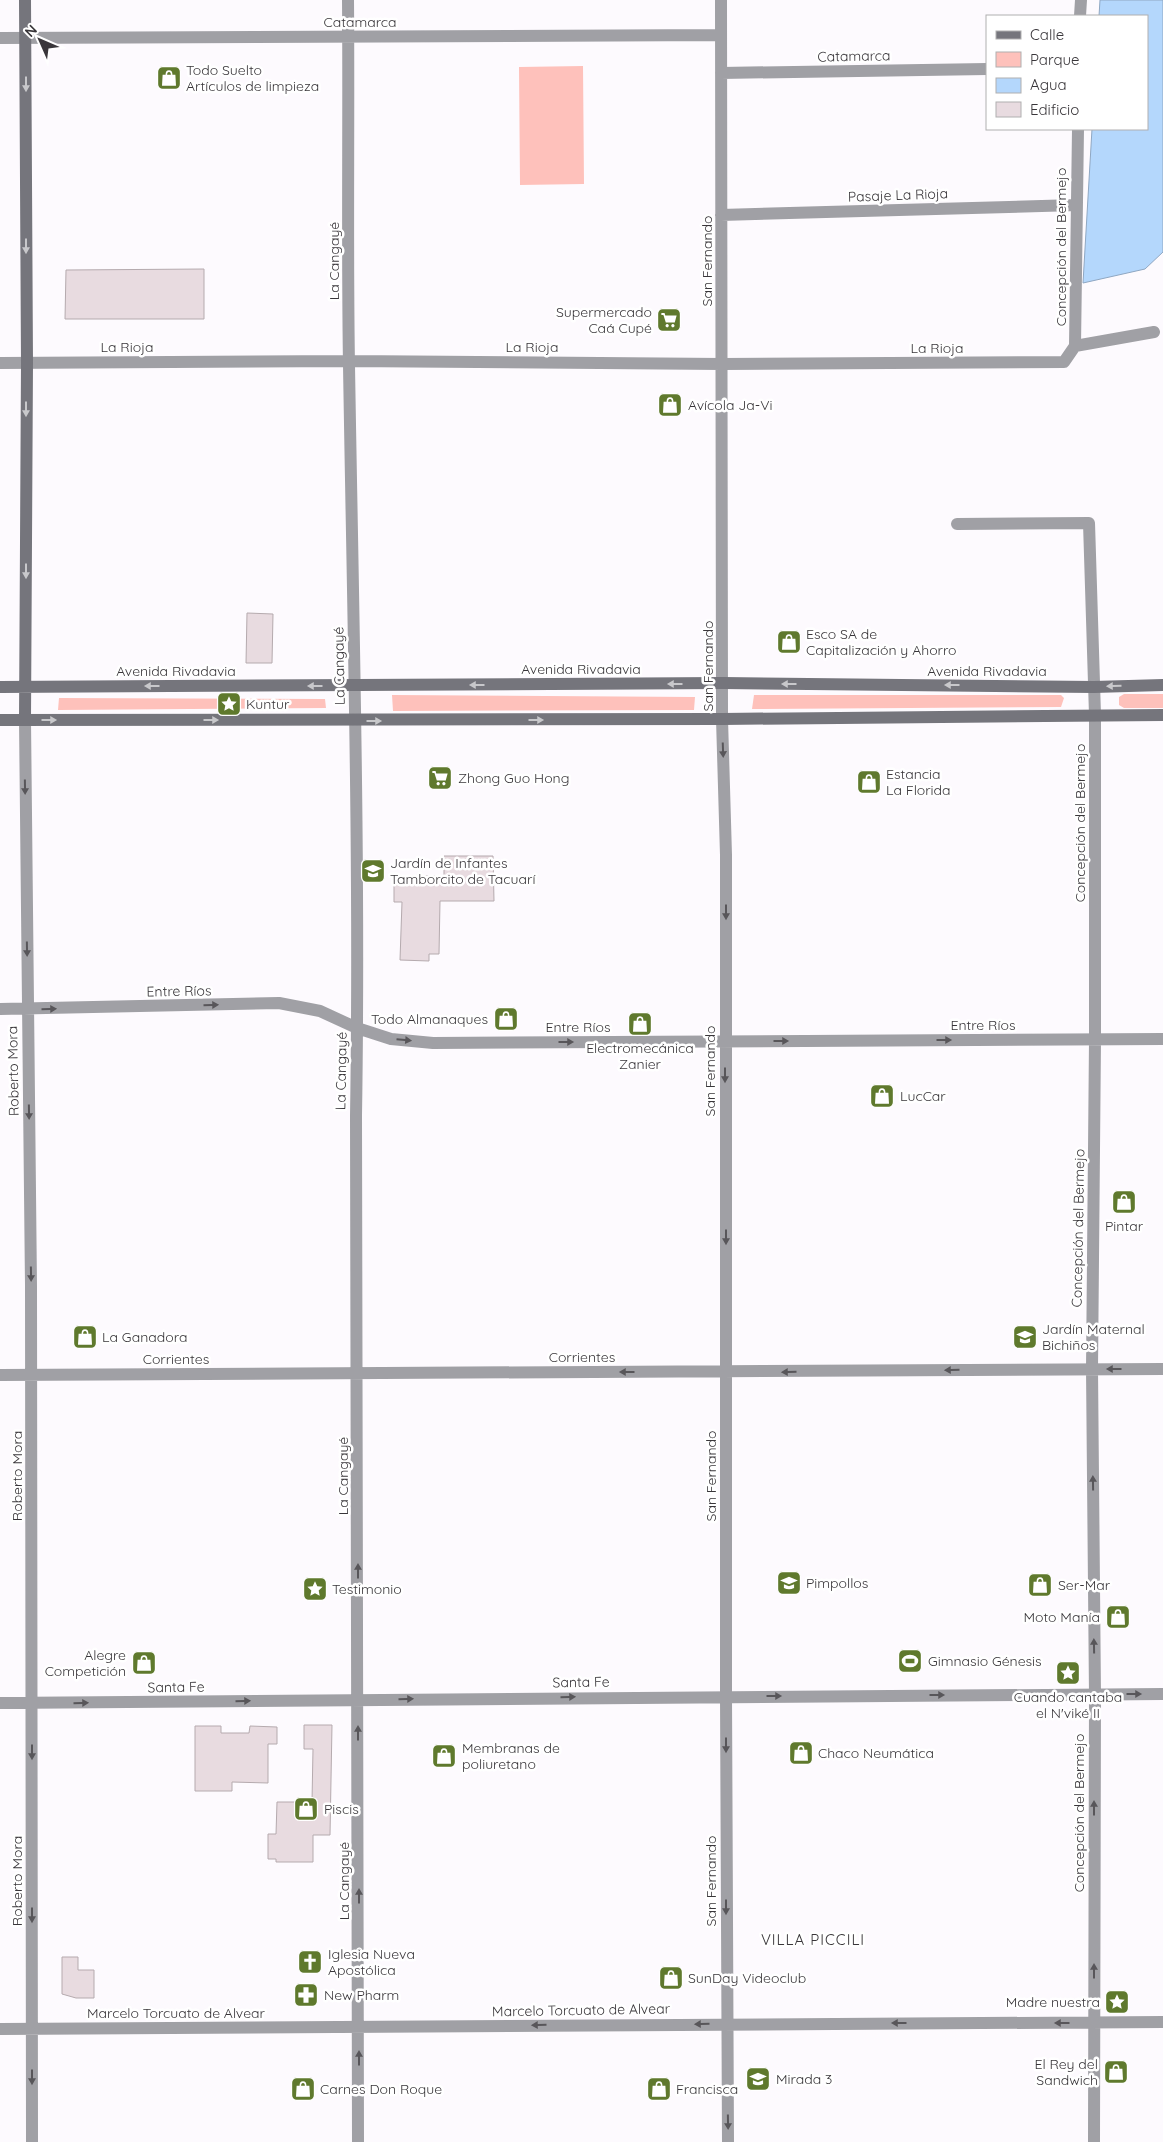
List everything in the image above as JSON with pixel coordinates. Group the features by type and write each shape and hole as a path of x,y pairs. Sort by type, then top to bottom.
{"street":[{"name":"Roberto Mora","path":"25,0 27,363 25,720 31,1375 32,2142"},
{"name":"La Cangayé","path":"348,0 349,361 355,686 357,1028 358,2142"},
{"name":"San Fernando","path":"721,0 724,684 722,719 726,855 726,2023 728,2142"},
{"path":"1080,15 1081,0"},
{"name":"Catamarca","path":"0,38 721,35"},
{"name":"Catamarca","path":"721,73 986,69"},
{"name":"Concepción del Bermejo","path":"1064,362 1076,346 1078,130"},
{"name":"Pasaje La Rioja","path":"721,215 1076,205"},
{"path":"1076,346 1154,332"},
{"name":"La Rioja","path":"0,363 349,361 722,364 1064,362"},
{"name":"Concepción del Bermejo","path":"957,524 1089,524 1095,715 1092,1369 1095,1695 1094,2142"},
{"name":"Avenida Rivadavia","path":"0,687 724,684 1163,686"},
{"path":"0,720 355,721 1163,715"},
{"name":"Entre Ríos","path":"0,1009 279,1003 320,1011 357,1028 391,1039 433,1043 1163,1039"},
{"name":"Corrientes","path":"0,1375 1163,1369"},
{"name":"Santa Fe","path":"0,1703 1163,1694"},
{"name":"Marcelo Torcuato de Alvear","path":"0,2029 726,2023 1163,2022"}],"green space":[{"path":"583,66 584,184 520,185 519,67"},
{"path":"1124,694 1163,694 1163,708 1124,708 1119,705 1119,697"},
{"path":"392,695 695,697 694,710 393,711"},
{"path":"754,695 1061,695 1064,698 1061,707 752,709"},
{"path":"59,698 325,699 326,708 58,710"}],"water":[{"path":"1100,0 1163,0 1163,252 1145,269 1083,283 1092,130 1148,130 1148,15 1099,15"}],"building":[{"path":"204,269 204,319 65,319 66,270"},
{"path":"247,613 273,614 272,663 246,663"},
{"path":"444,856 493,856 494,901 440,901 439,954 429,954 429,961 400,960 402,902 394,902 394,876 444,876"},
{"path":"304,1725 332,1725 330,1835 313,1835 313,1862 276,1862 276,1859 268,1859 268,1834 276,1834 277,1802 312,1802 313,1749 304,1749"},
{"path":"195,1726 221,1726 221,1733 249,1733 250,1726 277,1727 277,1744 268,1744 268,1783 232,1782 232,1791 195,1791"},
{"path":"62,1957 78,1957 78,1970 94,1970 94,1998 76,1998 62,1994"}],"place":[{"name":"Todo Suelto Artículos de limpieza","path":"169,78"},
{"name":"Supermercado Caá Cupé","path":"669,320"},
{"name":"Avícola Ja-Vi","path":"670,405"},
{"name":"Esco SA de Capitalización y Ahorro","path":"789,642"},
{"name":"Kuntur","path":"229,704"},
{"name":"Zhong Guo Hong","path":"440,778"},
{"name":"Estancia La Florida","path":"869,782"},
{"name":"Jardín de Infantes Tamborcito de Tacuarí","path":"373,871"},
{"name":"Todo Almanaques","path":"506,1019"},
{"name":"Electromecánica Zanier","path":"640,1024"},
{"name":"LucCar","path":"882,1096"},
{"name":"Pintar","path":"1124,1202"},
{"name":"La Ganadora","path":"85,1337"},
{"name":"Jardín Maternal Bichiños","path":"1025,1337"},
{"name":"Pimpollos","path":"789,1583"},
{"name":"Ser-Mar","path":"1040,1585"},
{"name":"Testimonio","path":"315,1589"},
{"name":"Moto Manía","path":"1118,1617"},
{"name":"Gimnasio Génesis","path":"910,1661"},
{"name":"Alegre Competición","path":"144,1663"},
{"name":"Cuando cantaba el N'viké II","path":"1068,1673"},
{"name":"Chaco Neumática","path":"801,1753"},
{"name":"Membranas de poliuretano","path":"444,1756"},
{"name":"Piscis","path":"306,1809"},
{"name":"Iglesia Nueva Apostólica","path":"310,1962"},
{"name":"SunDay Videoclub","path":"671,1978"},
{"name":"New Pharm","path":"306,1995"},
{"name":"Madre nuestra","path":"1117,2002"},
{"name":"El Rey del Sandwich","path":"1116,2072"},
{"name":"Mirada 3","path":"758,2079"},
{"name":"Carnes Don Roque","path":"303,2089"},
{"name":"Francisca","path":"659,2089"}],"district":[{"name":"VILLA PICCILI","path":"813,1939"}]}
